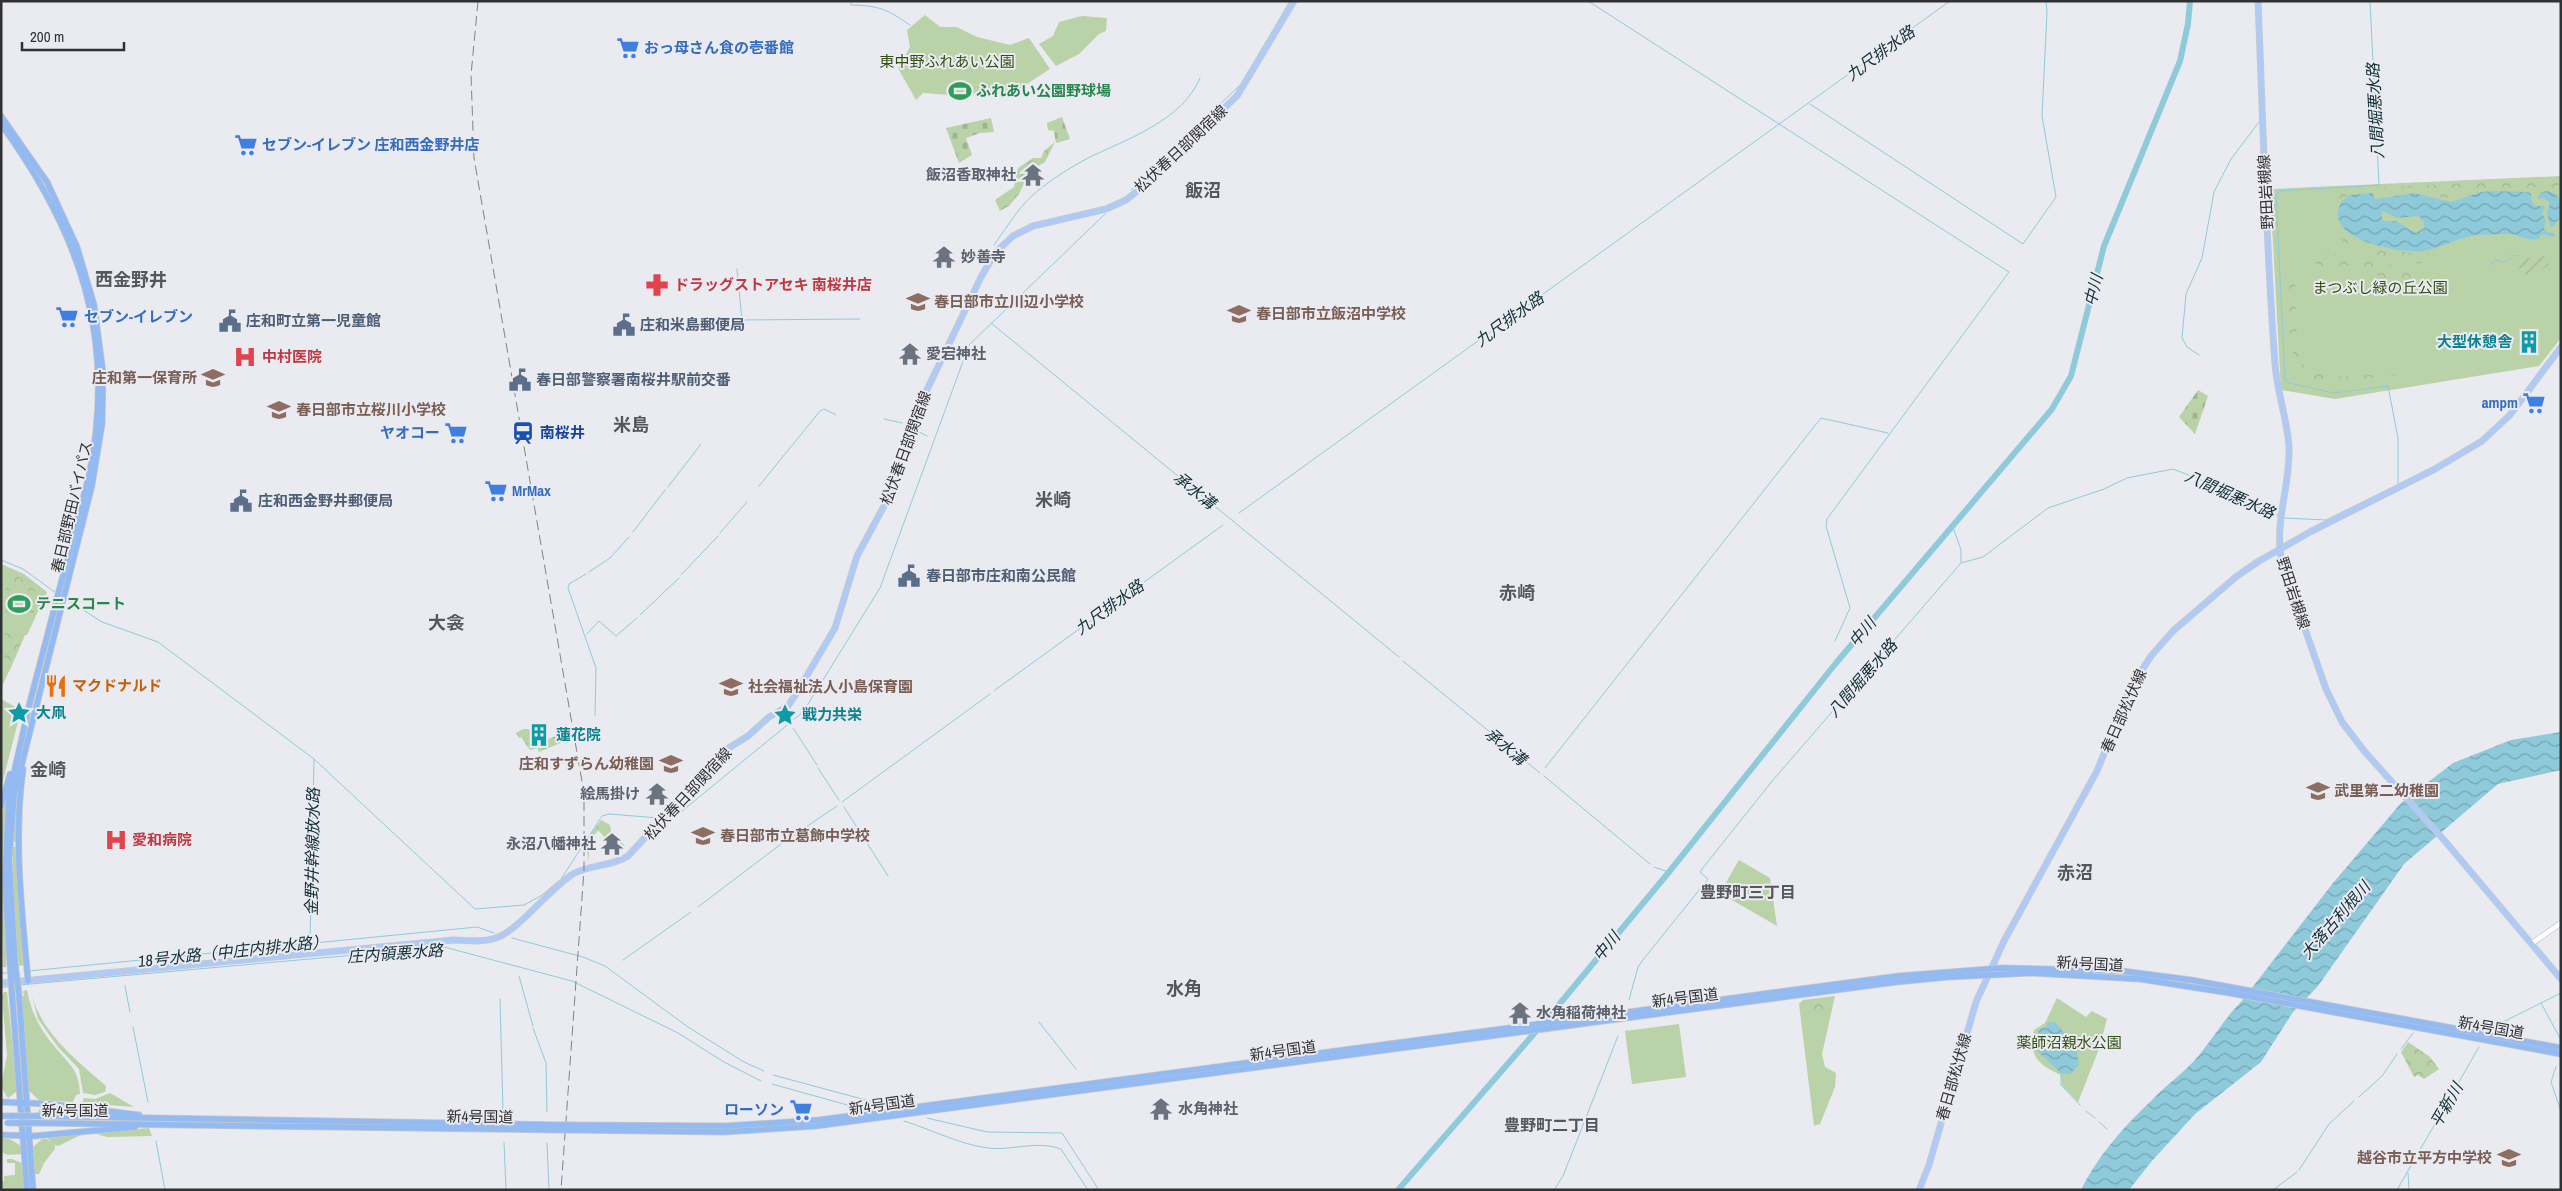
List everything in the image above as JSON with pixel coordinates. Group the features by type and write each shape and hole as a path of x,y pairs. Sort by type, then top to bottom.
{"highway":[{"name":"春日部野田バイパス","path":"1,116 46,182 74,238 94,305 101,347 103,373 101,439 92,485 62,591"},
{"name":"春日部野田バイパス","path":"1,124 38,178 72,247 86,288 97,351 99,381 95,444 14,795 10,836 9,890 24,1102 28,1190"},
{"name":"春日部野田バイパス","path":"13,964 5,880 6,836 14,768 60,599"},
{"path":"28,980 19,880 18,820 19,794 31,726"},
{"path":"1,806 10,772 14,768"},
{"name":"新4号国道","path":"4,1123 570,1128 721,1126 819,1120 1899,976 1992,968 2069,968 2122,971 2561,1048"},
{"name":"新4号国道","path":"570,1128 724,1132 816,1126 1911,980 1989,975 2099,976 2232,991"},
{"name":"新4号国道","path":"2315,1006 2561,1054"},
{"path":"1,1102 24,1102 144,1115 206,1119"},
{"name":"新4号国道","path":"1,1116 562,1128"},
{"path":"1,1135 26,1136 178,1125"},
{"name":"春日部野田バイパス","path":"26,1136 33,1190"}],"main road":[{"name":"松伏春日部関宿線","path":"1,983 453,940 493,939 506,932 570,876 584,870 616,862 628,856 729,747 745,738 764,721 788,706 836,628 857,556 894,487 923,398 981,277 996,252 1014,236 1032,226 1106,209 1126,200 1136,192 1237,96 1294,1"},
{"name":"野田岩槻線","path":"2258,1 2275,365 2289,446 2288,469 2280,518 2280,549 2286,575 2326,689 2336,712 2365,752 2439,834 2561,979"},
{"name":"春日部松伏線","path":"1919,1190 1976,1002 1992,968 2097,771 2132,687 2145,664 2173,630 2248,568 2280,549 2476,446 2510,415 2561,346"},
{"path":"2531,944 2561,923"}],"green space":[{"name":"東中野ふれあい公園","path":"925,15 940,27 957,27 977,37 1010,45 1029,38 1050,69 1013,93 995,89 964,96 923,93 916,100 898,68 910,47 907,30"},
{"name":"東中野ふれあい公園","path":"1082,16 1107,18 1106,31 1099,34 1079,54 1056,66 1039,44 1053,36 1059,22"},
{"path":"1062,117 1070,139 1056,143 1054,131 1048,130 1047,123"},
{"path":"991,118 994,132 980,133 966,138 972,155 959,163 946,128"},
{"path":"1055,142 1045,162 1030,171 1019,194 1009,206 1000,211 995,200 1014,187 1018,168 1033,158 1041,158 1044,151"},
{"name":"まつぶし緑の丘公園","path":"2561,176 2561,338 2539,366 2335,399 2281,390 2270,189"},
{"path":"2561,179 2557,189 2537,186 2519,191 2495,188 2456,198 2436,197 2415,191 2377,196 2374,193 2355,193 2339,202 2335,189"},
{"path":"2340,227 2358,242 2381,250 2437,255 2439,258 2428,262 2415,263 2387,259 2359,249 2337,237 2336,230"},
{"path":"2345,254 2367,258 2406,271 2417,277 2426,285 2431,293 2425,299 2403,284 2369,272 2359,265 2319,266 2315,263 2316,255"},
{"path":"2541,255 2546,257 2549,265 2537,272 2522,275 2517,261"},
{"path":"2291,278 2295,280 2297,336 2300,357 2303,364 2310,370 2321,374 2348,377 2399,371 2403,374 2324,384 2304,376 2295,356 2289,328 2288,301"},
{"path":"2198,390 2208,396 2195,434 2179,417"},
{"path":"1,564 24,574 47,592 1,689"},
{"path":"7,573 18,576 28,583 36,593 37,598 37,606 31,619 29,618 28,586 19,582 10,584 7,601 8,620 17,629 16,631 5,630"},
{"path":"5,633 24,637 9,672 4,671 4,657 10,650 4,646"},
{"path":"1,699 21,710 1,788"},
{"path":"523,729 529,729 535,744 556,736 555,732 569,730 570,739 539,752 537,748 530,750 521,737 519,738 516,733"},
{"path":"22,766 17,842 13,842 15,817"},
{"path":"8,791 2,863 7,949 6,967 3,967 1,817"},
{"path":"601,820 610,825 611,833 616,834 625,847 624,849 620,843 612,839 608,842 614,852 609,851 605,846 607,840 598,830 590,842 588,863 587,839"},
{"path":"13,847 17,847 24,965 19,966 14,915"},
{"path":"1739,860 1770,878 1777,926 1720,893"},
{"path":"30,989 35,1004 50,1031 71,1054 106,1086 105,1092 95,1095 83,1093 79,1069 58,1047 38,1019"},
{"path":"27,990 31,1006 41,1027 69,1063 78,1078 80,1094 76,1095 73,1102 39,1100 28,1090 20,997 24,996 23,991"},
{"path":"4,992 7,992 17,1091 8,1098 1,1087 7,1055 2,996"},
{"path":"1835,996 1822,1054 1825,1067 1836,1073 1835,1087 1820,1124 1814,1126 1799,1004 1803,1000"},
{"path":"1833,998 1829,1012 1824,1012 1824,1017 1820,1021 1809,1013 1804,1016 1802,1005 1805,1002"},
{"name":"薬師沼親水公園","path":"2057,998 2086,1017 2092,1011 2107,1019 2099,1049 2078,1102 2062,1085 2061,1075 2041,1063 2034,1053 2034,1030 2045,1023"},
{"path":"1679,1024 1686,1077 1632,1084 1625,1031"},
{"path":"2408,1042 2430,1057 2439,1069 2424,1079 2418,1075 2414,1077 2401,1052"},
{"path":"110,1093 134,1107 82,1103 84,1098 95,1099"},
{"path":"42,1105 126,1115 37,1114"},
{"path":"149,1128 152,1136 107,1137 97,1134 104,1132 81,1135 58,1146 55,1145 55,1149 44,1163 39,1174 35,1174 33,1147 42,1139 47,1139 51,1143 47,1137"},
{"path":"1,1138 10,1139 21,1146 22,1154 8,1155 1,1152"},
{"path":"7,1159 22,1163 25,1190 1,1190 1,1181 4,1181 4,1176 15,1175 15,1163 7,1163"}],"water":[{"path":"2481,192 2528,192 2531,194 2532,203 2536,206 2545,206 2542,213 2546,221 2544,229 2555,234 2553,237 2542,234 2538,239 2508,234 2474,236 2423,251 2397,250 2365,241 2351,234 2342,226 2338,214 2342,201 2351,195 2373,193 2374,198 2377,199 2414,193 2451,202","holes":["2383,211 2397,218 2419,216 2424,222 2424,228 2416,233 2396,221 2383,221 2381,215"]},
{"path":"2542,192 2554,193 2561,200 2561,217 2551,228 2547,213 2550,203 2545,199 2537,198"},
{"name":"大落古利根川","path":"2561,732 2561,770 2498,784 2404,864 2318,986 2293,1012 2261,1062 2195,1114 2151,1162 2129,1190 2081,1190 2112,1142 2162,1090 2194,1061 2333,883 2401,803 2453,763 2511,740"},
{"path":"2055,1022 2067,1036 2071,1036 2075,1040 2079,1065 2070,1074 2061,1073 2035,1049 2041,1041 2038,1030 2047,1026 2047,1023"}],"waterway":[{"path":"850,1 851,5 883,9 910,25"},
{"path":"1259,54 1290,1"},
{"path":"1588,1 2009,272 1827,519 1826,526 1850,608 1835,641"},
{"name":"九尺排水路","path":"1239,513 1950,1"},
{"path":"1810,104 2023,244 2056,197 2042,116 2046,1"},
{"name":"中川","path":"1398,1190 1552,1013 1669,872 1836,663 2052,409 2071,376 2104,246 2180,61 2188,24 2190,1"},
{"name":"八間堀悪水路","path":"2370,1 2379,185 2280,191 2276,195 2285,379 2289,383 2334,393 2388,386 2398,438 2398,484 2396,486"},
{"path":"1246,75 1256,60"},
{"path":"994,245 1021,208 1040,189 1082,161 1136,136 1167,117 1192,93 1200,78"},
{"path":"1131,190 1240,85"},
{"path":"2199,355 2187,347 2182,338 2186,294 2202,258 2214,192 2231,159 2259,122"},
{"path":"665,818 676,816 803,712 880,588 969,345 1105,214"},
{"path":"2511,255 2519,256"},
{"path":"2490,265 2496,260 2504,262 2510,258"},
{"path":"737,269 742,320 860,319"},
{"name":"承水溝","path":"991,323 1399,657"},
{"path":"759,486 820,411 824,409 836,415"},
{"path":"1545,768 1821,418 1888,433"},
{"path":"884,419 902,423"},
{"path":"915,430 927,436"},
{"path":"668,487 701,444"},
{"name":"八間堀悪水路","path":"1629,1000 1638,967 1708,879 1700,872 1702,869 1773,780 1961,563 1983,557 2048,508 2104,489 2127,478 2173,469 2224,489 2266,511 2280,516"},
{"path":"633,532 665,490"},
{"name":"八間堀悪水路","path":"2284,518 2326,520 2383,492"},
{"path":"720,533 747,502"},
{"name":"九尺排水路","path":"995,690 1223,525"},
{"path":"1953,527 1961,550 1961,562"},
{"path":"681,575 718,536"},
{"path":"589,572 610,558 629,537"},
{"path":"1,560 23,569 56,593"},
{"path":"586,574 569,584 568,588 596,668 595,715"},
{"path":"640,615 679,578"},
{"path":"66,599 102,622 158,642 314,759 475,909 524,905 542,895 561,879 602,816 609,814 659,818"},
{"path":"587,634 599,621 616,636 637,618"},
{"name":"承水溝","path":"1403,661 1540,773"},
{"name":"九尺排水路","path":"842,802 990,694"},
{"path":"793,728 817,765"},
{"name":"金野井幹線放水路","path":"310,943 314,760"},
{"path":"818,768 839,800"},
{"name":"承水溝","path":"1544,776 1650,864"},
{"name":"九尺排水路","path":"698,907 781,844 837,806"},
{"path":"844,807 888,876"},
{"name":"承水溝","path":"1654,867 1669,872"},
{"name":"九尺排水路","path":"623,960 691,912"},
{"name":"18号水路（中庄内排水路）","path":"29,971 477,927 494,933"},
{"name":"18号水路（中庄内排水路）","path":"512,938 583,957 605,966 688,1027 744,1062 764,1071"},
{"name":"庄内領悪水路","path":"19,985 444,947 572,981 678,1033 724,1062 761,1081"},
{"name":"18号水路（中庄内排水路）","path":"1,973 8,973"},
{"path":"519,976 533,1026"},
{"path":"125,986 130,1012"},
{"name":"庄内領悪水路","path":"1,987 8,987"},
{"name":"平新川","path":"2493,1030 2503,1022 2561,993"},
{"path":"500,999 503,1110"},
{"path":"2541,1003 2561,1040"},
{"path":"1039,1022 1076,1069"},
{"path":"133,1027 148,1102"},
{"path":"533,1028 546,1063 547,1112"},
{"path":"2401,1049 2413,1033"},
{"name":"八間堀悪水路","path":"1554,1190 1563,1176 1618,1036"},
{"name":"平新川","path":"2397,1190 2479,1047"},
{"path":"2359,1097 2382,1076 2397,1054"},
{"path":"2556,1067 2551,1082 2560,1108"},
{"path":"2061,1073 2061,1085 2080,1105"},
{"name":"18号水路（中庄内排水路）","path":"773,1075 888,1106"},
{"name":"庄内領悪水路","path":"772,1084 858,1108"},
{"path":"2299,1170 2329,1124 2354,1101"},
{"path":"2086,1111 2095,1118"},
{"name":"18号水路（中庄内排水路）","path":"927,1118 987,1132 1062,1133 1099,1190"},
{"name":"庄内領悪水路","path":"904,1121 956,1140 988,1148 1043,1145 1061,1149 1088,1190"},
{"path":"2099,1122 2107,1129"},
{"path":"156,1141 165,1190"},
{"path":"504,1142 506,1190"},
{"path":"547,1143 549,1190"},
{"path":"2273,1190 2297,1172"},
{"path":"2408,1173 2409,1190"}],"railway":[{"path":"478,1 471,75 474,158 584,793 584,870 561,1190"}],"place":[{"name":"おっ母さん食の壱番館","path":"628,48"},
{"name":"ふれあい公園野球場","path":"960,91"},
{"name":"セブン-イレブン 庄和西金野井店","path":"246,145"},
{"name":"飯沼香取神社","path":"1033,175"},
{"name":"妙善寺","path":"944,257"},
{"name":"ドラッグストアセキ 南桜井店","path":"657,285"},
{"name":"春日部市立川辺小学校","path":"918,302"},
{"name":"春日部市立飯沼中学校","path":"1239,314"},
{"name":"セブン-イレブン","path":"67,317"},
{"name":"庄和町立第一児童館","path":"230,321"},
{"name":"庄和米島郵便局","path":"624,325"},
{"name":"大型休憩舎","path":"2529,342"},
{"name":"愛宕神社","path":"910,354"},
{"name":"中村医院","path":"245,357"},
{"name":"庄和第一保育所","path":"213,378"},
{"name":"春日部警察署南桜井駅前交番","path":"520,380"},
{"name":"ampm","path":"2534,403"},
{"name":"春日部市立桜川小学校","path":"279,410"},
{"name":"ヤオコー","path":"456,433"},
{"name":"南桜井","path":"523,433"},
{"name":"MrMax","path":"496,491"},
{"name":"庄和西金野井郵便局","path":"241,501"},
{"name":"春日部市庄和南公民館","path":"909,576"},
{"name":"テニスコート","path":"19,604"},
{"name":"マクドナルド","path":"56,686"},
{"name":"社会福祉法人小島保育園","path":"731,687"},
{"name":"大凧","path":"19,713"},
{"name":"戦力共栄","path":"785,715"},
{"name":"蓮花院","path":"539,735"},
{"name":"庄和すずらん幼稚園","path":"671,764"},
{"name":"武里第二幼稚園","path":"2318,791"},
{"name":"絵馬掛け","path":"657,794"},
{"name":"春日部市立葛飾中学校","path":"703,836"},
{"name":"愛和病院","path":"116,840"},
{"name":"永沼八幡神社","path":"612,844"},
{"name":"水角稲荷神社","path":"1520,1013"},
{"name":"水角神社","path":"1161,1109"},
{"name":"ローソン","path":"801,1110"},
{"name":"越谷市立平方中学校","path":"2509,1158"}],"district":[{"name":"飯沼","path":"1203,191"},
{"name":"西金野井","path":"131,280"},
{"name":"米島","path":"631,425"},
{"name":"米崎","path":"1053,500"},
{"name":"赤崎","path":"1517,593"},
{"name":"大衾","path":"446,623"},
{"name":"金崎","path":"48,770"},
{"name":"赤沼","path":"2075,873"},
{"name":"豊野町三丁目","path":"1748,892"},
{"name":"水角","path":"1184,989"},
{"name":"豊野町二丁目","path":"1552,1125"}]}
